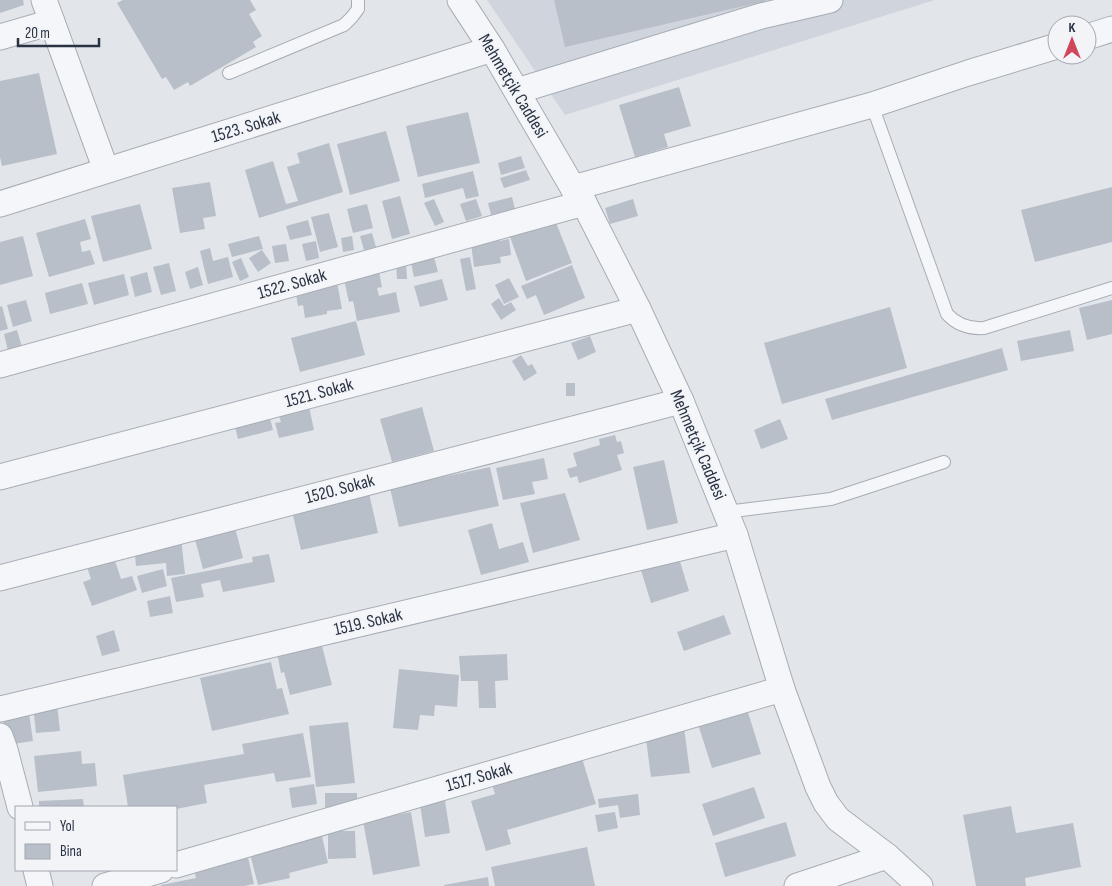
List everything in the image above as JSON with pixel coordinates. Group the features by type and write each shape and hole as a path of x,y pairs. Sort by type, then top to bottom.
{"street":[{"name":"Mehmetçik Caddesi","path":"460,0 578,195 638,308 681,401 730,523 782,689 826,803 838,819 887,856 920,886"},
{"path":"517,92 761,16 830,0"},
{"path":"0,38 48,11 106,170"},
{"path":"1097,34 1112,29"},
{"name":"1522. Sokak","path":"0,365 578,195 872,105 968,72 1047,49"},
{"name":"1523. Sokak","path":"0,204 492,50"},
{"name":"1521. Sokak","path":"0,477 638,308"},
{"name":"1520. Sokak","path":"0,578 681,401"},
{"name":"1519. Sokak","path":"0,709 730,523"},
{"name":"1517. Sokak","path":"178,864 782,689"},
{"path":"2,746 20,806"},
{"path":"797,886 887,856"},
{"path":"36,871 40,886"},
{"path":"105,886 158,871"}],"lane":[{"path":"229,73 344,25 358,9 358,0"},
{"path":"872,105 947,314 952,319 966,327 984,328 1112,288"},
{"path":"730,523 832,499 944,462"}],"shaded area":[{"path":"487,0 935,0 565,115"}],"building":[{"path":"0,0 23,0 24,5 0,13"},
{"path":"123,0 250,0 256,10 249,14 262,36 253,42 256,47 190,86 188,82 174,90 166,77 162,79 117,3"},
{"path":"554,0 765,0 766,1 565,47"},
{"path":"39,73 57,154 2,166 0,157 0,81"},
{"path":"679,87 691,126 664,134 668,147 635,157 619,105"},
{"path":"468,112 480,163 418,177 406,126"},
{"path":"386,131 400,181 350,195 337,144"},
{"path":"329,143 343,192 259,218 245,170 273,161 286,204 298,201 287,167 300,163 297,153"},
{"path":"521,156 525,168 501,175 498,163"},
{"path":"526,170 530,180 504,188 500,178"},
{"path":"473,171 479,196 466,199 463,188 425,198 422,184"},
{"path":"210,182 216,216 203,218 205,229 180,233 172,188"},
{"path":"1112,187 1112,242 1035,262 1021,210"},
{"path":"400,196 410,234 392,239 382,201"},
{"path":"512,197 515,209 491,215 488,203"},
{"path":"434,199 444,222 435,226 424,203"},
{"path":"476,199 482,216 466,221 460,204"},
{"path":"633,199 638,216 610,224 605,208"},
{"path":"140,204 152,249 103,262 91,216"},
{"path":"367,204 373,228 353,233 347,209"},
{"path":"329,213 338,247 320,252 311,217"},
{"path":"85,219 91,239 80,242 82,252 90,250 95,264 49,277 36,233"},
{"path":"308,220 312,235 290,240 286,226"},
{"path":"555,220 572,263 526,281 510,237"},
{"path":"372,233 376,247 364,250 360,236"},
{"path":"497,235 499,241 509,239 511,255 500,257 501,263 474,267 471,244"},
{"path":"23,236 33,276 0,285 0,242"},
{"path":"259,236 263,249 232,257 228,244"},
{"path":"352,236 354,250 343,252 341,238"},
{"path":"316,241 319,258 306,261 302,244"},
{"path":"286,244 289,261 275,263 272,246"},
{"path":"210,248 213,261 228,257 233,277 208,284 200,251"},
{"path":"262,250 271,263 258,272 249,258"},
{"path":"433,253 438,272 414,277 410,258"},
{"path":"470,257 476,289 466,291 460,259"},
{"path":"241,258 249,277 240,281 232,262"},
{"path":"396,262 406,262 407,279 397,279"},
{"path":"169,263 176,291 161,295 153,267"},
{"path":"572,265 585,298 544,315 536,295 527,299 521,286"},
{"path":"198,267 203,285 190,289 185,272"},
{"path":"378,267 382,287 377,288 379,296 396,292 400,312 357,321 353,301 349,302 343,275"},
{"path":"147,272 152,292 135,297 130,277"},
{"path":"124,274 129,295 94,305 88,283"},
{"path":"509,278 519,297 504,304 495,285"},
{"path":"442,279 448,300 420,307 414,286"},
{"path":"337,282 342,309 327,311 327,314 305,318 303,305 298,306 295,288"},
{"path":"82,283 88,304 50,314 45,293"},
{"path":"499,298 504,306 511,302 516,310 501,320 491,304"},
{"path":"26,300 32,321 13,327 7,305"},
{"path":"1112,300 1112,334 1087,340 1079,308"},
{"path":"2,306 8,329 0,331 0,307"},
{"path":"890,307 907,368 782,404 764,343"},
{"path":"356,321 365,355 300,372 291,338"},
{"path":"17,330 23,351 9,355 4,334"},
{"path":"1070,330 1074,351 1021,361 1017,341"},
{"path":"590,336 596,352 578,360 571,343"},
{"path":"1002,348 1008,370 832,420 825,399"},
{"path":"521,355 528,366 532,364 537,373 524,381 512,361"},
{"path":"566,383 575,383 575,396 566,396"},
{"path":"308,402 314,430 279,438 275,423 281,422 277,410"},
{"path":"422,407 434,451 392,462 380,419"},
{"path":"268,410 273,430 238,439 233,419"},
{"path":"780,419 788,439 761,449 754,430"},
{"path":"615,435 617,442 621,441 624,453 617,455 622,470 579,483 577,476 570,478 567,469 577,466 573,453 600,445 599,439"},
{"path":"544,458 548,479 532,482 535,494 503,500 496,468"},
{"path":"664,460 678,523 647,530 633,467"},
{"path":"490,467 499,506 399,527 390,488"},
{"path":"369,493 378,533 301,550 292,511"},
{"path":"565,493 580,540 533,553 520,503"},
{"path":"492,523 499,549 523,542 529,562 481,575 468,530"},
{"path":"234,524 243,558 203,569 194,536"},
{"path":"181,538 185,574 167,576 166,563 136,566 134,543"},
{"path":"269,554 275,582 223,592 220,580 201,584 204,597 176,602 171,578 253,562 252,557"},
{"path":"113,555 121,579 132,576 137,590 92,606 83,582 91,579 86,564"},
{"path":"678,555 689,591 651,603 640,567"},
{"path":"163,569 167,586 142,593 137,576"},
{"path":"170,596 173,613 150,617 147,601"},
{"path":"724,615 731,634 684,651 677,632"},
{"path":"114,630 120,651 102,656 96,636"},
{"path":"320,638 332,685 290,695 284,672 281,673 276,648"},
{"path":"507,654 508,680 495,681 496,708 479,708 478,681 461,681 459,656"},
{"path":"271,662 277,689 282,688 289,714 212,731 200,678"},
{"path":"399,669 459,675 457,707 435,705 434,716 420,715 418,730 393,728"},
{"path":"57,703 60,731 36,733 33,706"},
{"path":"746,706 761,754 712,768 697,721"},
{"path":"29,713 33,741 7,745 3,716"},
{"path":"348,722 355,783 316,787 309,726"},
{"path":"684,727 690,773 651,777 645,732"},
{"path":"303,733 311,777 276,782 274,773 204,785 207,803 178,809 178,806 128,806 123,775 244,754 242,744"},
{"path":"81,751 82,764 95,763 97,786 38,792 34,756"},
{"path":"581,755 596,804 507,830 511,844 486,851 471,801 495,794 491,781"},
{"path":"314,784 317,804 292,808 289,788"},
{"path":"754,787 765,818 713,836 702,804"},
{"path":"325,793 357,793 357,808 325,807"},
{"path":"638,794 640,815 620,818 618,805 599,808 598,799"},
{"path":"83,799 84,806 39,806 39,801"},
{"path":"445,801 450,833 425,837 420,805"},
{"path":"1011,806 1016,833 1073,823 1081,867 1025,878 1026,886 976,886 963,815"},
{"path":"411,812 420,866 373,875 363,821"},
{"path":"615,812 618,828 598,832 595,815"},
{"path":"786,822 796,856 725,877 715,843"},
{"path":"328,831 355,831 356,858 328,859"},
{"path":"322,836 328,863 289,873 290,878 258,885 250,854"},
{"path":"587,847 595,886 495,886 491,867"},
{"path":"248,857 254,884 244,886 161,886 196,878 194,868"},
{"path":"488,877 489,886 444,886 444,885"}]}
